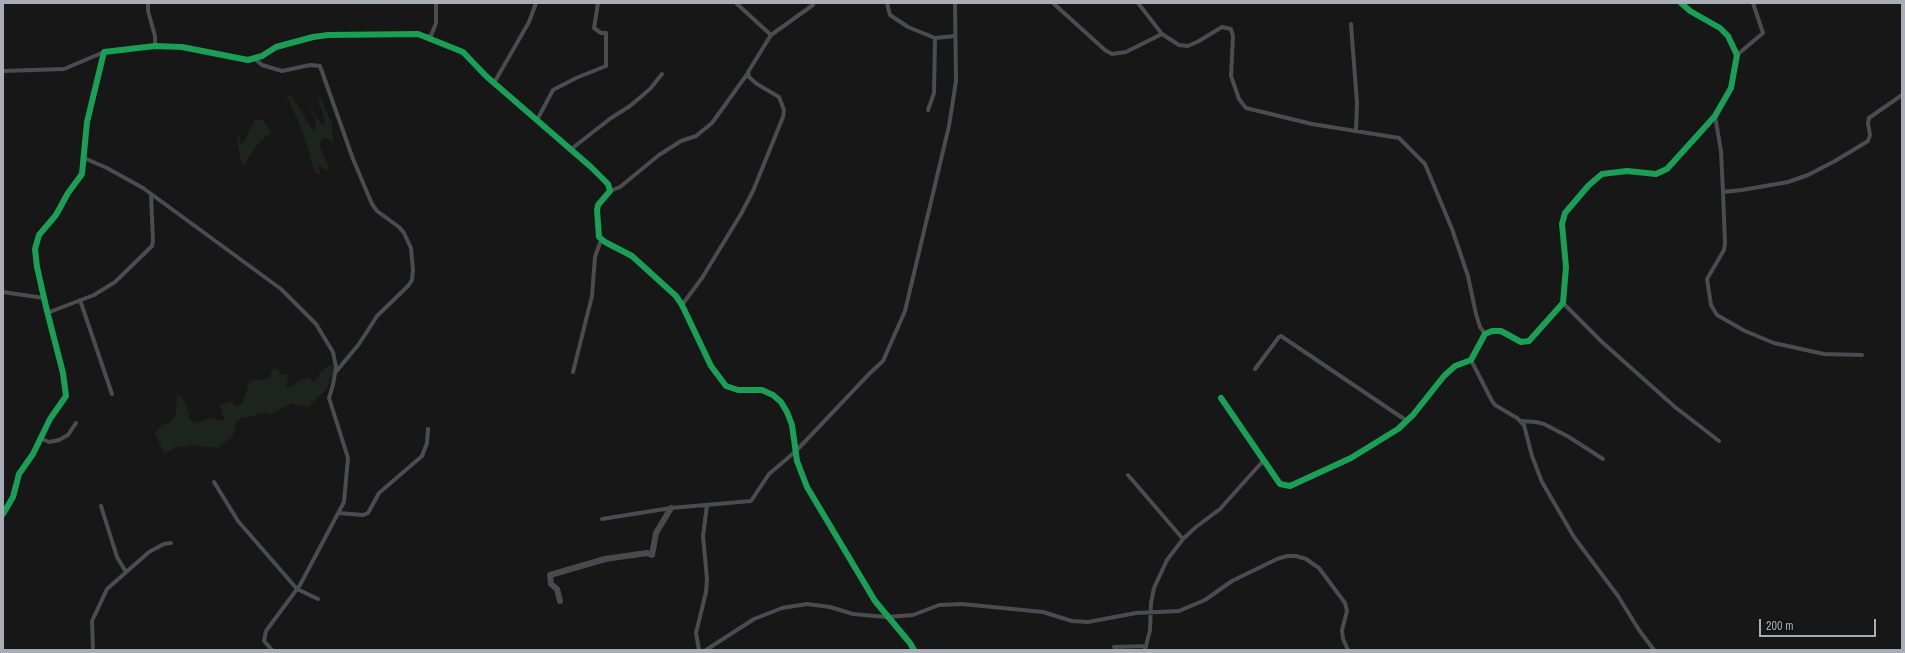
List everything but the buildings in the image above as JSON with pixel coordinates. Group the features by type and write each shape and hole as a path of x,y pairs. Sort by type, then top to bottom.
{"street":[{"path":"148,3 148,11 155,36 155,46"},
{"path":"3,71 59,70 70,67 104,52 155,46 182,47 238,58 255,59 276,47 313,37 412,34 431,36 436,23 436,3"},
{"path":"494,83 529,22 536,3"},
{"path":"538,120 553,90 576,78 606,66 606,33 594,28 598,3"},
{"path":"736,3 771,35"},
{"path":"813,3 813,5 771,35 748,72 712,123 696,136 681,141 659,155 620,187 610,192 598,205 598,233 601,240 632,256 676,296 682,305 711,366 726,386 738,390 762,390 781,402 792,425 799,468 807,487 874,601 914,650"},
{"path":"888,3 889,12 892,16 908,27 936,38 954,36"},
{"path":"602,520 671,508 751,501 769,474 796,451 883,361 905,311 954,103 956,62 954,3"},
{"path":"1053,3 1104,50 1112,54 1126,52 1162,34"},
{"path":"1138,3 1162,34 1178,45 1188,46 1222,27 1231,29 1233,36 1231,76 1233,86 1242,105 1263,113 1312,124 1399,138 1424,164 1452,229 1468,276 1480,327 1485,334"},
{"path":"1221,398 1280,484 1290,486 1351,458 1392,434 1407,421 1444,376 1455,366 1471,360 1485,334 1492,331 1500,331 1521,342 1529,341 1563,303 1566,267 1562,224 1565,213 1589,185 1602,174 1627,172 1656,174 1667,169 1715,116 1731,88 1737,55 1728,36 1720,28 1690,11 1681,3"},
{"path":"1737,55 1763,33 1753,3"},
{"path":"1351,24 1356,102 1356,130"},
{"path":"425,36 463,52 494,83 604,179 610,188 610,192"},
{"path":"928,110 934,94 936,38"},
{"path":"3,514 13,497 19,474 42,439 50,419 66,396 63,372 47,314 37,267 35,245 42,230 56,215 68,193 82,174 87,122 104,52"},
{"path":"255,59 262,65 282,71 310,65 320,66 353,159 372,204 399,227 411,248 414,270 412,280 408,286 377,316 359,344 335,373"},
{"path":"682,305 702,278 744,208 753,191 783,117 784,110 779,97 757,84 749,77 748,72"},
{"path":"570,150 611,118 630,106 650,89 662,74"},
{"path":"1723,192 1788,182 1808,175 1835,161 1868,141 1870,135 1868,123 1869,118 1902,95"},
{"path":"1715,116 1721,151 1725,243 1724,250 1707,280 1711,305 1717,315 1745,331 1774,343 1824,354 1862,355"},
{"path":"84,158 131,180 281,289 316,324 333,352 336,367 329,398 348,458 344,502 297,589 266,631 264,641 272,650"},
{"path":"47,314 94,295 115,282 152,246 151,195"},
{"path":"573,372 592,296 595,257 601,240"},
{"path":"3,292 44,298"},
{"path":"80,300 112,394"},
{"path":"1563,303 1602,342 1675,407 1719,441"},
{"path":"1254,369 1279,337 1282,336 1407,421"},
{"path":"1471,360 1495,405 1521,421 1544,424 1569,437 1603,459"},
{"path":"1521,421 1542,482 1574,538 1618,596 1639,630 1654,650"},
{"path":"42,439 49,442 59,440 68,435 76,423"},
{"path":"339,513 363,515 368,513 379,493 422,456 427,443 428,429"},
{"path":"1114,648 1146,648 1150,630 1150,613 1154,588 1167,560 1183,539 1220,509 1263,461"},
{"path":"1128,475 1183,539"},
{"path":"214,482 238,521 297,589 318,599"},
{"path":"699,650 696,634 700,613 705,600 707,579 703,536 707,505"},
{"path":"101,506 117,557 126,572"},
{"path":"560,601 557,589 551,584 550,575 605,559 647,553 652,555 656,533 671,508"},
{"path":"93,650 92,621 99,603 107,589 136,561 164,544 171,543"},
{"path":"706,650 754,619 782,608 806,604 830,607 853,614 887,616 913,615 939,605 962,604 1043,612 1072,621 1088,622 1136,613 1185,609 1205,600 1232,581 1287,556 1296,556 1306,559 1319,568 1345,603 1347,612 1342,630 1343,639 1348,650"}],"shaded area":[{"path":"315,87 332,123 333,144 325,137 319,143 330,169 325,170 319,165 320,174 315,173 304,136 287,96 291,95 314,132 316,120 304,96 321,124 326,125"},
{"path":"263,119 271,132 257,145 243,166 240,159 237,137 240,138 241,147 255,120"},
{"path":"332,364 333,371 327,389 308,407 291,404 271,414 261,413 241,418 236,423 233,437 217,448 191,445 184,447 177,446 165,454 162,451 155,433 163,424 171,422 176,413 177,394 184,401 189,413 189,419 197,423 209,418 222,421 224,418 220,405 232,401 235,406 242,404 250,381 269,378 273,368 278,369 281,375 286,374 288,382 285,387 292,387 298,381 308,377 314,382 322,370"}],"cycle path":[{"path":"1221,398 1280,484 1290,486 1351,458 1398,429 1413,415 1444,376 1455,366 1471,360 1485,334 1492,331 1501,331 1521,342 1529,341 1563,303 1566,267 1562,224 1565,213 1589,185 1602,174 1627,171 1656,174 1667,169 1715,116 1731,88 1737,55 1728,36 1720,28 1690,11 1681,3"},
{"path":"3,514 13,497 19,474 33,454 50,419 66,396 63,373 37,267 35,249 39,235 56,215 68,193 82,174 87,122 104,52 155,46 182,47 248,60 262,56 276,47 313,37 328,35 418,34 463,52 486,76 591,167 608,184 610,191 598,205 597,210 599,237 605,242 632,256 676,296 682,305 711,366 726,386 738,390 762,390 773,395 781,402 792,425 797,461 807,487 875,601 910,643 914,650"}]}
